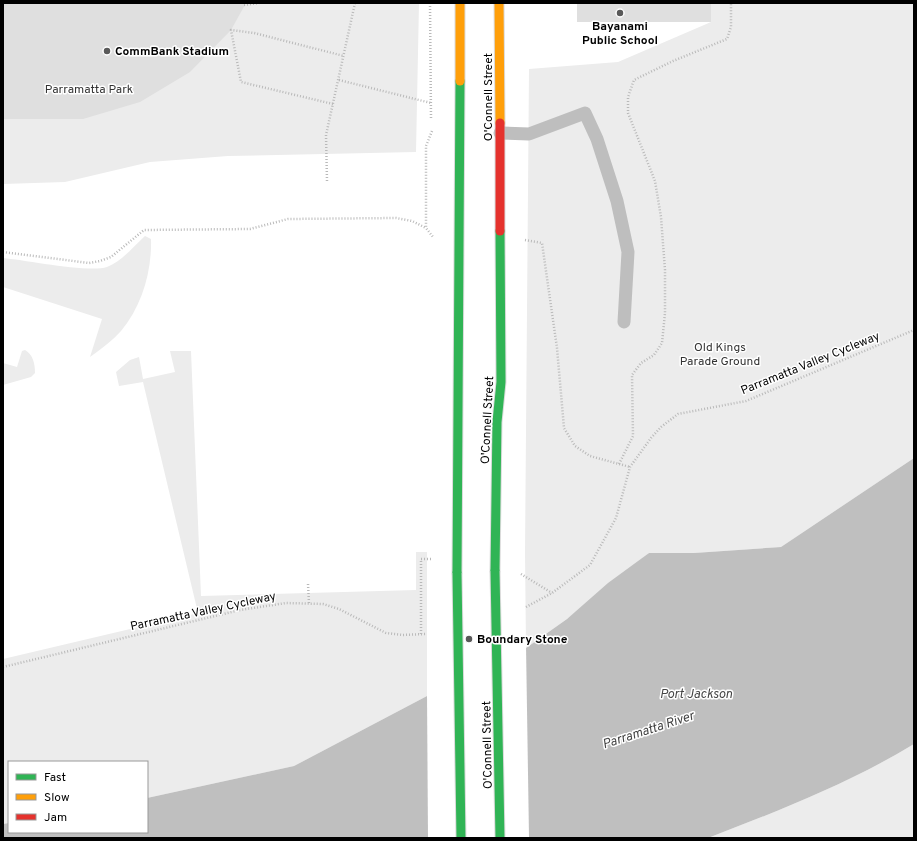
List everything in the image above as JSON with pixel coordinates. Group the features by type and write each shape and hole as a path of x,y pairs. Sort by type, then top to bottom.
{"main road":[{"path":"460,3 457,573 461,838"},
{"name":"O'Connell Street","path":"499,3 501,382 497,422 495,571 500,838"}],"lane":[{"path":"500,133 529,134 585,113 597,140 617,201 628,252 624,322"}],"path":[{"path":"244,6 259,3"},
{"path":"327,181 326,135 339,80 354,3"},
{"path":"427,217 426,146 432,134 430,3"},
{"path":"619,464 633,436 632,376 641,363 654,355 662,343 665,312 665,270 661,218 655,181 628,113 628,97 634,80 673,61 727,39 731,27 731,3"},
{"path":"333,104 241,82 231,30 254,33 344,56"},
{"path":"339,80 431,103"},
{"path":"3,252 89,263 111,257 144,230 250,228 288,219 396,218 412,221 426,228"},
{"path":"524,240 542,243 557,348 564,428 575,446 590,456 630,467"},
{"name":"Parramatta Valley Cycleway","path":"526,606 552,593 590,564 616,518 630,467 651,438 661,427 678,414 746,401 914,330"},
{"path":"421,634 421,559 434,559"},
{"path":"518,573 552,593"},
{"path":"308,584 309,603"},
{"name":"Parramatta Valley Cycleway","path":"3,666 248,608 286,603 323,604 339,609 386,633 403,635 427,634"}],"green space":[{"name":"Parramatta Park","path":"3,3 419,3 416,152 228,156 150,162 65,182 3,184"},
{"name":"Old Kings Parade Ground","path":"711,3 914,3 914,458 781,547 694,553 649,553 567,619 526,648 525,553 529,69 618,62 711,22"},
{"path":"145,236 151,239 150,263 144,288 135,311 121,331 110,342 90,357 102,319 3,287 3,258 72,267 107,267 118,261"},
{"path":"25,350 30,354 33,360 35,373 31,377 3,385 3,363 17,367 22,351"},
{"path":"170,351 191,351 201,596 416,590 416,552 427,552 427,696 294,766 148,798 148,761 8,761 8,823 3,824 3,659 198,613 143,382 119,386 116,372 130,360 139,357 143,379 175,372"},
{"path":"914,744 914,838 708,838 813,796 865,771"}],"water":[{"name":"Port Jackson","path":"914,458 914,744 865,771 813,796 708,838 3,838 3,824 8,823 8,833 148,833 148,798 294,766 427,696 526,648 567,619 608,583 649,553 694,553 781,547"}],"pier":[{"path":"526,646 529,838 428,838 427,694"}],"building":[{"name":"CommBank Stadium","path":"3,3 246,3 231,30 190,72 140,102 83,119 3,119"},
{"name":"Bayanami Public School","path":"577,3 711,3 711,22 577,22"}],"traffic: fast":[{"path":"457,573 460,81"},
{"path":"495,571 497,422 501,382 500,231"},
{"path":"495,571 500,838"},
{"path":"457,573 461,838"}],"traffic: slow":[{"path":"460,3 460,81"},
{"path":"499,3 500,123"}],"traffic: jam":[{"path":"500,123 500,231"}],"place":[{"name":"Bayanami Public School","path":"620,13"},
{"name":"CommBank Stadium","path":"107,51"},
{"name":"Boundary Stone","path":"469,639"}],"water label":[{"name":"Parramatta River","path":"648,729"}]}
